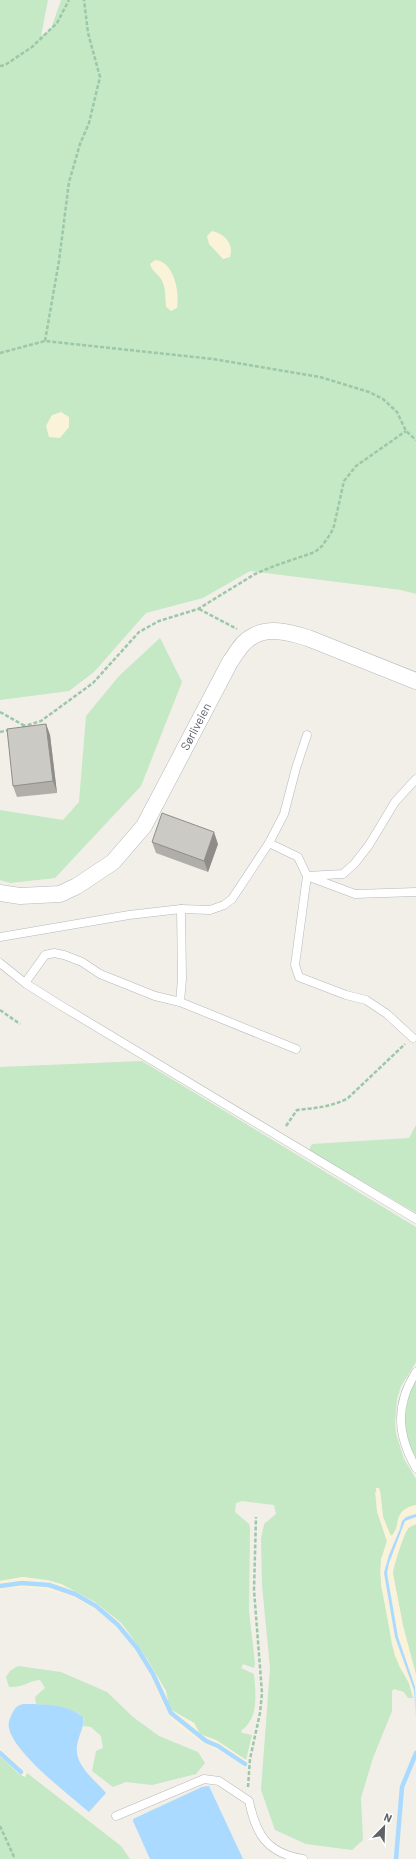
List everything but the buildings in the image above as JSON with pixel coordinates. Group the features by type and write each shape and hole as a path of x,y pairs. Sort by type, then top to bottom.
{"street":[{"name":"Sørliveien","path":"0,893 20,896 60,894 77,886 113,862 144,826 230,662 240,648 251,637 270,631 292,633 416,681"}],"lane":[{"path":"0,937 129,915 181,909 210,910 224,905 232,899 269,843 284,814 296,768 307,735"},
{"path":"307,876 343,874 355,863 369,845 395,802 416,779"},
{"path":"269,843 298,857 307,876 295,965 299,977 346,995 366,1000 387,1014 413,1038"},
{"path":"307,876 355,894 416,892"},
{"path":"180,1002 182,979 181,909"},
{"path":"25,983 45,954 54,953 64,955 82,962 100,974 155,996 180,1002 296,1049"},
{"path":"0,963 25,983 145,1057 416,1219"},
{"path":"416,1372 407,1388 403,1400 401,1423 404,1444 416,1468"},
{"path":"116,1816 208,1779 219,1781 249,1802 255,1825 267,1844 282,1853 303,1859"}],"path":[{"path":"0,66 5,65 32,47 57,23 69,0"},
{"path":"45,341 59,261 69,182 80,144 89,123 100,77 88,33 84,0"},
{"path":"0,353 45,341 213,359 320,377 369,392 383,399 397,412 406,431 416,440"},
{"path":"18,728 41,721 93,683 139,632 159,621 198,609 255,574 315,552 322,546 334,526 344,481 356,466 406,431"},
{"path":"198,609 251,637"},
{"path":"0,712 26,726"},
{"path":"0,732 12,729"},
{"path":"0,1010 20,1024"},
{"path":"286,1126 297,1110 328,1106 340,1103 348,1098 413,1038"},
{"path":"249,1802 250,1759 260,1713 262,1693 261,1656 254,1590 256,1517"},
{"path":"0,1826 15,1859"}],"green space":[{"path":"0,0 48,0 41,36 51,29 61,0 416,0 416,594 401,590 250,571 203,598 146,613 94,672 69,691 0,700"},
{"path":"160,638 182,682 141,786 55,878 10,883 0,880 0,810 63,820 79,802 86,716 119,676"},
{"path":"142,1061 416,1227 416,1362 401,1386 397,1399 395,1422 396,1434 404,1459 416,1479 416,1505 409,1507 401,1513 392,1536 389,1535 383,1517 380,1491 375,1492 377,1511 387,1541 381,1560 380,1574 392,1645 399,1666 409,1683 413,1698 408,1698 404,1692 394,1689 392,1691 392,1711 373,1758 361,1798 363,1840 352,1850 306,1844 275,1830 261,1790 270,1668 262,1585 261,1539 264,1524 276,1514 274,1505 242,1501 236,1503 235,1512 249,1524 250,1528 249,1611 255,1663 254,1668 243,1664 241,1668 254,1674 255,1698 253,1716 241,1731 242,1733 252,1735 246,1760 219,1742 200,1734 194,1723 173,1711 169,1707 166,1691 129,1633 121,1623 95,1602 61,1584 48,1580 23,1577 0,1581 0,1067"},
{"path":"416,1125 416,1213 309,1150 312,1144 409,1138"},
{"path":"416,1380 416,1460 408,1440 405,1420 408,1400"},
{"path":"416,1524 416,1675 403,1626 393,1574 393,1565 406,1531 408,1528"},
{"path":"18,1666 61,1672 107,1692 133,1717 159,1736 198,1752 205,1763 196,1774 152,1785 126,1782 113,1787 92,1771 96,1751 103,1748 101,1736 91,1727 83,1726 84,1719 76,1712 48,1705 36,1704 35,1697 45,1688 40,1680 9,1687 6,1677 10,1671"},
{"path":"0,1756 18,1773 25,1777 27,1773 121,1846 130,1859 0,1859"}],"sand":[{"path":"212,231 221,234 227,240 231,248 230,257 223,259 209,244 207,236"},
{"path":"155,260 162,262 167,266 174,279 178,294 178,302 177,308 171,311 166,307 163,282 150,264"},
{"path":"61,412 69,417 69,427 60,438 49,437 46,426 52,415"},
{"path":"376,1488 379,1488 380,1491 383,1517 391,1536 403,1511 416,1505 416,1514 410,1515 402,1521 384,1569 395,1637 412,1683 415,1697 413,1697 409,1683 395,1656 381,1585 381,1560 387,1541 377,1511"},
{"path":"416,1517 416,1524 409,1528 406,1532 393,1574 403,1626 416,1675 416,1692 413,1677 398,1637 388,1579 389,1563 405,1520"},
{"path":"23,1577 61,1584 95,1602 121,1623 147,1659 166,1691 169,1707 173,1711 194,1723 200,1734 216,1740 246,1760 244,1768 228,1755 208,1746 194,1737 172,1719 165,1709 150,1675 140,1658 116,1627 102,1615 86,1604 69,1596 50,1590 8,1588 0,1590 0,1581"},
{"path":"0,1748 27,1773 25,1777 18,1773 0,1756"}],"water":[{"path":"416,1514 416,1517 405,1521 389,1563 387,1573 398,1637 415,1687 416,1718 414,1690 395,1637 384,1573 402,1521 406,1517"},
{"path":"23,1704 62,1707 70,1709 83,1717 83,1726 77,1749 80,1763 84,1770 106,1793 89,1812 43,1773 31,1761 13,1738 9,1728 9,1720 13,1711"},
{"path":"209,1786 243,1859 150,1859 133,1819 202,1787"}],"waterway":[{"path":"0,1586 22,1583 49,1585 75,1594 96,1606 118,1625 137,1648 153,1674 171,1713 206,1741 218,1746 245,1764"},
{"path":"0,1753 21,1772"},
{"path":"396,1859 402,1787 416,1753"}]}
